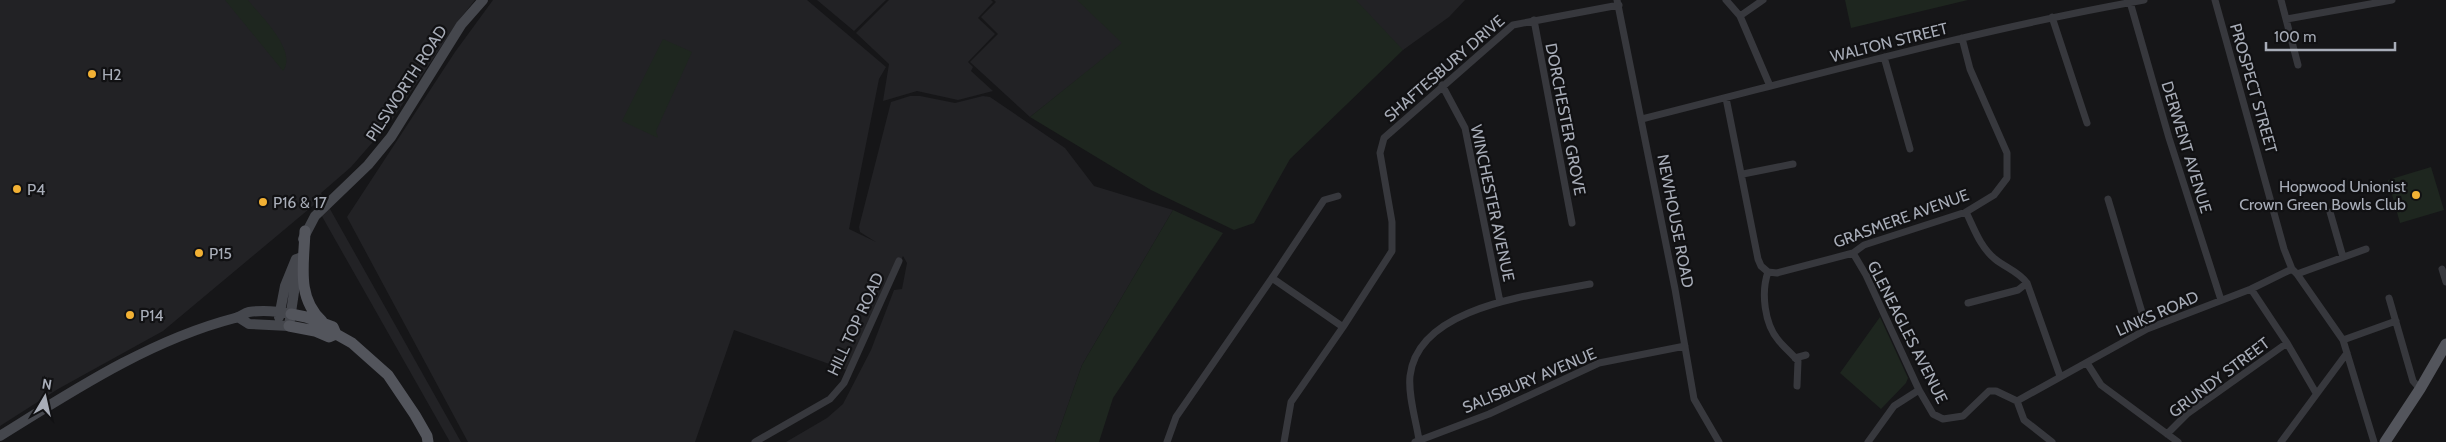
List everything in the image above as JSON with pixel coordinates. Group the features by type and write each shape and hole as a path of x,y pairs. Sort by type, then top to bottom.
{"main road":[{"path":"305,231 305,291 310,307 325,324"},
{"path":"285,313 333,327 336,334 352,343 394,381 431,440"},
{"path":"284,325 315,331 328,337 336,334"},
{"path":"2385,442 2420,389 2446,344"}],"street":[{"name":"PILSWORTH ROAD","path":"284,325 285,313 305,231 315,216 368,165 391,137 461,25 483,0"},
{"path":"1726,0 1740,16 1770,86"},
{"path":"1740,16 1763,0"},
{"name":"WALTON STREET","path":"1642,119 1962,38 2052,17 2144,0"},
{"name":"PROSPECT STREET","path":"2215,0 2284,249 2294,271 2343,340 2374,442"},
{"path":"2281,0 2298,65"},
{"path":"2287,19 2392,0"},
{"name":"SHAFTESBURY DRIVE","path":"1284,442 1291,402 1343,327 1392,251 1392,222 1380,153 1384,138 1513,24 1618,2"},
{"name":"NEWHOUSE ROAD","path":"1618,2 1642,119 1694,399 1719,442"},
{"name":"DERWENT AVENUE","path":"2130,2 2169,138 2221,300"},
{"path":"2052,17 2087,123"},
{"name":"DORCHESTER GROVE","path":"1534,20 1572,224"},
{"name":"GRASMERE AVENUE","path":"1768,272 1777,273 1852,253 1864,245 1966,212 1994,195 2007,178 2007,153 1970,69 1962,38"},
{"path":"1884,57 1910,149"},
{"name":"WINCHESTER AVENUE","path":"1442,85 1465,128 1500,302"},
{"path":"1726,98 1743,174 1758,259 1761,266 1768,272 1764,291 1772,330 1778,340 1798,362 1797,386"},
{"path":"1743,174 1793,164"},
{"path":"1167,442 1176,417 1324,200 1338,196"},
{"path":"2108,199 2147,329"},
{"path":"1966,212 1988,252 1997,260 2019,273 2027,283 2060,376"},
{"path":"2330,212 2343,257"},
{"name":"LINKS ROAD","path":"2017,401 2147,329 2294,271 2366,249"},
{"name":"GLENEAGLES AVENUE","path":"1852,253 1866,275 1919,390 1933,414 1943,418 1966,414 1989,391 1996,391 2017,401"},
{"name":"HILL TOP ROAD","path":"755,442 830,400 844,383 899,262"},
{"path":"2442,269 2446,282"},
{"path":"1272,278 1343,327"},
{"path":"1968,303 2018,290 2027,283"},
{"path":"1417,441 1410,375 1417,353 1429,337 1445,324 1500,302 1590,284"},
{"path":"2251,289 2287,343 2316,393"},
{"path":"2389,298 2413,381 2420,389"},
{"path":"0,436 62,398 161,343 211,324 238,317 246,312 285,313"},
{"path":"238,317 249,324 284,325"},
{"path":"2343,340 2396,321"},
{"name":"GRUNDY STREET","path":"2167,434 2187,414 2287,343"},
{"name":"SALISBURY AVENUE","path":"1417,441 1489,414 1599,363 1685,346"},
{"path":"2280,442 2348,353"},
{"path":"1795,358 1806,355"},
{"path":"2087,363 2101,385 2178,442"},
{"path":"1868,442 1894,406 1919,390"},
{"path":"2017,401 2024,420 2052,442"}],"shaded area":[{"path":"0,0 475,0 459,20 392,120 351,167 321,193 461,442 450,442 315,204 163,331 58,389 0,426"},
{"path":"225,0 248,0 268,24 282,44 286,54 286,63 283,71"},
{"path":"493,0 807,0 886,67 879,79 849,229 876,242 860,232 859,227 891,102 910,96 920,96 955,103 983,96 990,97 1065,148 1094,186 1173,210 1082,365 1055,442 786,442 827,418 843,404 871,350 894,290 902,289 907,263 903,256 849,371 734,330 695,442 468,442 347,217 455,52"},
{"path":"817,0 886,0 854,31"},
{"path":"889,0 991,0 993,2 978,18 995,34 968,62 973,67 971,71 993,91 958,100 917,91 883,101 889,64 856,33"},
{"path":"994,0 1465,0 1449,17 1403,50 1122,44 1030,117 970,62 998,34 981,17 996,2"},
{"path":"1077,0 1356,0 1403,50 1290,159 1254,223 1234,230 1151,190 1030,117 1122,43"},
{"path":"1845,0 1968,0 1851,28"},
{"path":"663,39 692,52 656,131 658,138 622,121"},
{"name":"Hopwood Unionist Crown Green Bowls Club","path":"2431,167 2444,210 2400,223 2388,180"},
{"path":"1173,210 1223,233 1113,398 1099,442 1055,442 1082,365"},
{"path":"1880,317 1908,378 1906,383 1881,409 1840,373"}],"place":[{"name":"H2","path":"92,74"},
{"name":"P4","path":"17,189"},
{"name":"Hopwood Unionist Crown Green Bowls Club","path":"2416,195"},
{"name":"P16 & 17","path":"263,202"},
{"name":"P15","path":"199,253"},
{"name":"P14","path":"130,315"}]}
